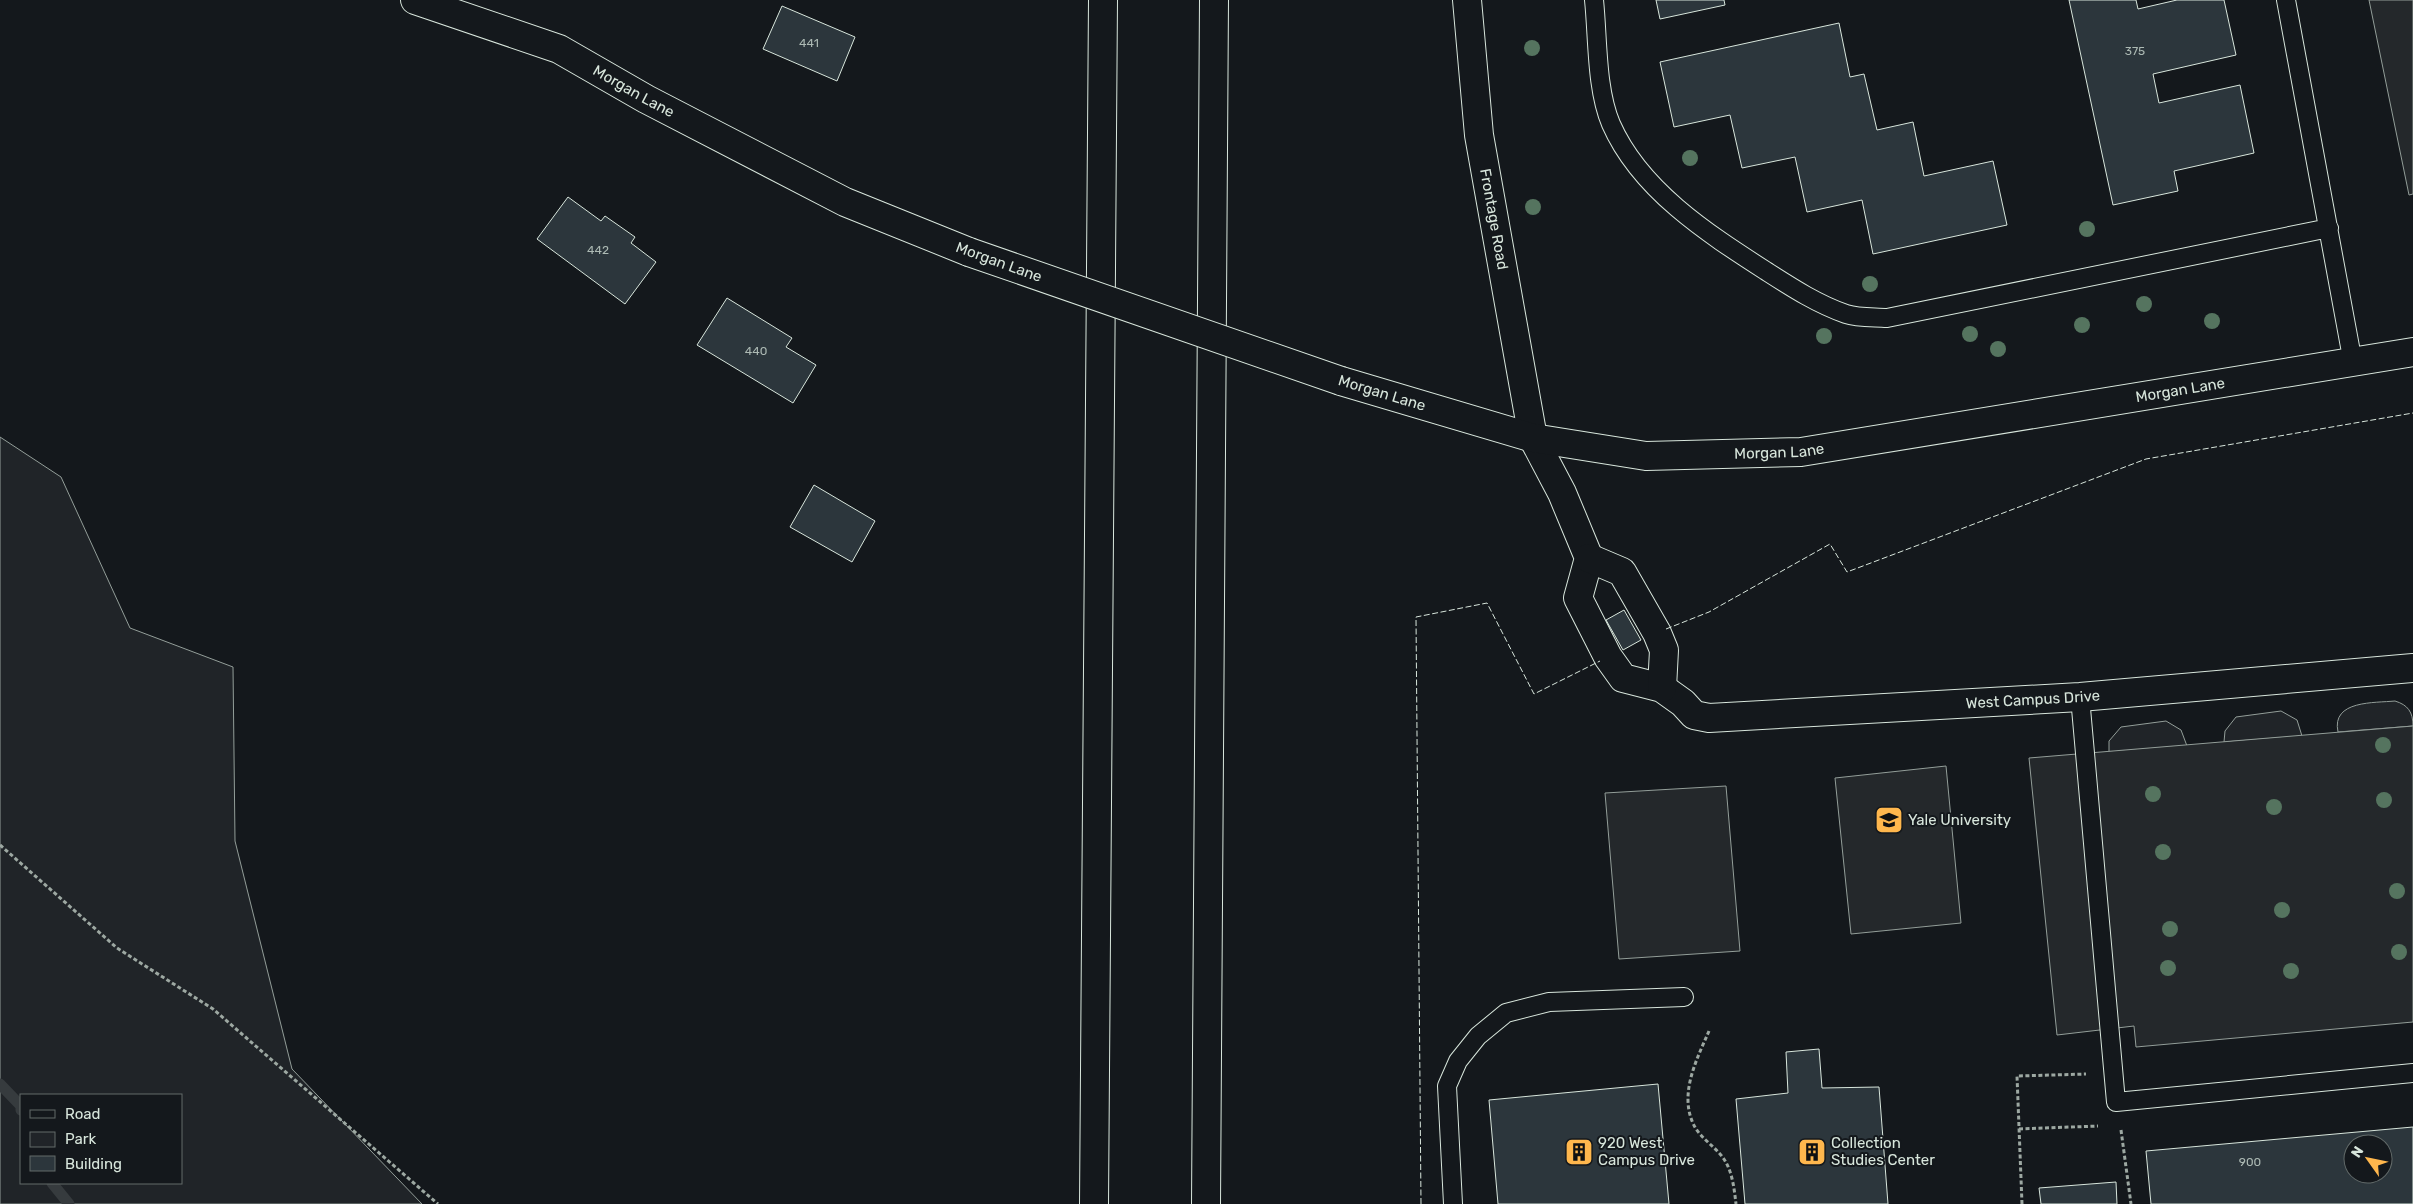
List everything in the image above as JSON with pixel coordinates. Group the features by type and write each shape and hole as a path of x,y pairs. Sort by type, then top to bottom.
{"main road":[{"name":"Morgan Lane","path":"415,0 559,49 646,98 845,202 969,252 1341,381 1533,438 1646,456 1801,452 2413,352"},
{"path":"1094,1204 1103,0"},
{"path":"1206,1204 1214,0"},
{"name":"Frontage Road","path":"1467,0 1479,135 1533,438"},
{"path":"1533,438 1562,493 1589,558 1622,572 1657,633 1664,650 1662,688"},
{"name":"West Campus Drive","path":"1589,558 1578,598 1608,657 1623,678 1662,688 1683,703 1694,715 1709,718 2080,697 2413,668"}],"lane":[{"path":"1594,0 1603,96 1611,123 1627,152 1650,180 1681,212 1734,250 1800,292 1847,314 1887,318 2328,228"},
{"path":"2286,0 2353,363"},
{"path":"2080,697 2116,1102 2413,1073"},
{"path":"1453,1204 1447,1086 1458,1061 1478,1036 1506,1014 1549,1002 1684,997"}],"path":[{"path":"0,845 117,948 213,1009 438,1204"},
{"path":"1709,1031 1691,1077 1688,1095 1690,1115 1697,1130 1722,1156 1729,1168 1734,1184 1736,1204"},
{"path":"2022,1204 2017,1076 2114,1074"},
{"path":"2116,1102 2121,1125 2131,1204"},
{"path":"2019,1129 2121,1125"}],"green space":[{"path":"0,437 61,477 130,628 233,667 235,841 292,1069 422,1204 0,1204"},
{"path":"2395,701 2409,710 2413,726 2338,732 2338,722 2341,714 2348,709 2366,703"},
{"path":"2281,711 2297,720 2302,736 2224,742 2225,731 2236,717"},
{"path":"2166,721 2181,730 2187,746 2109,752 2109,741 2121,727"}],"shaded area":[{"path":"2369,0 2413,0 2413,194 2409,195"},
{"path":"2413,726 2413,1022 2136,1047 2134,1026 2057,1035 2029,758"},
{"path":"1946,766 1961,923 1851,934 1835,778"},
{"path":"1726,786 1740,951 1619,959 1605,793"}],"building":[{"path":"1656,0 1724,0 1725,5 1660,19"},
{"path":"2069,0 2136,0 2138,9 2177,0 2224,0 2236,55 2153,74 2159,103 2240,85 2254,153 2174,171 2178,191 2113,205"},
{"path":"782,6 855,37 837,81 763,49"},
{"path":"1839,23 1850,77 1864,74 1877,130 1913,122 1924,176 1993,161 2007,225 1873,254 1862,200 1807,212 1795,157 1742,168 1730,115 1674,127 1660,62"},
{"path":"568,197 601,221 605,216 635,237 631,243 656,262 625,304 537,239"},
{"path":"727,298 792,338 786,347 816,365 793,403 697,345"},
{"path":"814,485 875,521 852,562 790,527"},
{"path":"1624,610 1641,640 1623,650 1606,620"},
{"name":"Collection Studies Center","path":"1819,1049 1822,1088 1879,1087 1888,1204 1745,1204 1736,1099 1788,1093 1786,1052"},
{"name":"920 West Campus Drive","path":"1658,1084 1669,1204 1498,1204 1489,1100"},
{"path":"2413,1127 2413,1204 2151,1204 2146,1151"},
{"path":"2116,1182 2117,1204 2041,1204 2039,1188"}],"waterway":[{"path":"0,1084 20,1105"},
{"path":"53,1184 69,1204"}],"fence":[{"path":"1666,629 1709,612 1830,544 1847,572 2146,459 2413,413"},
{"path":"1421,1204 1416,617 1487,603 1534,694 1600,661"}],"place":[{"name":"Yale University","path":"1889,820"},
{"name":"920 West Campus Drive","path":"1579,1152"},
{"name":"Collection Studies Center","path":"1812,1152"}]}
